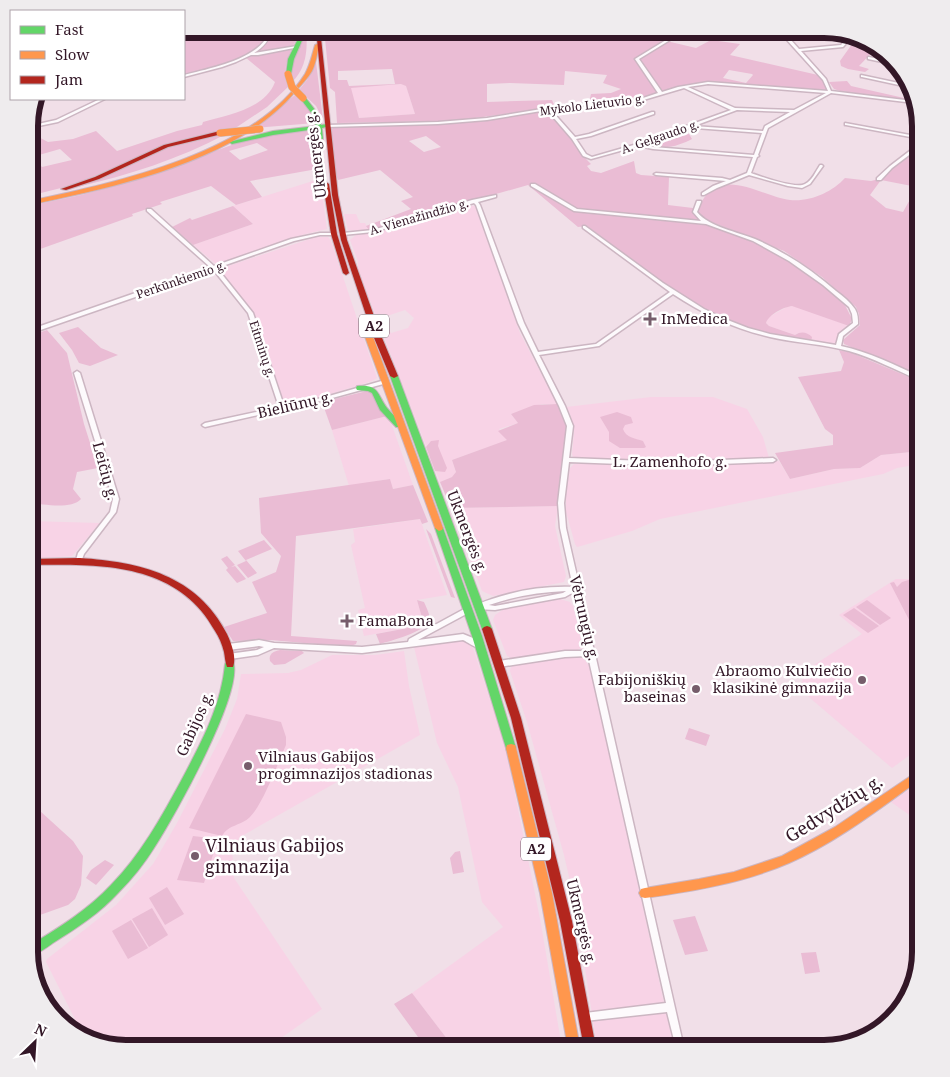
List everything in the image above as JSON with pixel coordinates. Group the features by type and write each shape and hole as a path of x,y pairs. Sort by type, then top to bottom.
{"main road":[{"name":"A2","path":"301,38 289,64 288,74 292,87 314,110 322,126"},
{"path":"38,198 141,172 194,152 240,128 271,107 298,79 309,56 314,38"},
{"path":"202,153 252,126 287,99 309,72 315,38"},
{"name":"Ukmergės g.","path":"316,38 327,198 338,234 479,606 499,664 533,782 570,945 589,1040"},
{"path":"38,198 97,178 166,146 220,133 322,126"},
{"path":"38,199 126,180 249,138 322,126"},
{"name":"Ukmergės g.","path":"392,380 402,428 482,653 518,774 556,947 573,1040"},
{"path":"360,388 370,389 375,392 382,408 402,428"},
{"path":"38,562 78,560 126,564 167,579 196,598 208,610 229,652"},
{"name":"Gabijos g.","path":"38,947 61,933 99,905 126,877 152,844 171,812 217,719 225,695 229,652"},
{"name":"Gedvydžių g.","path":"645,893 693,886 733,877 804,851 844,828 912,779"}],"street":[{"path":"185,76 232,62 250,54 265,43 267,38"},
{"path":"661,94 637,59 671,38"},
{"path":"749,174 764,132 769,125 830,92 826,80 787,38"},
{"path":"798,50 842,46 848,40"},
{"path":"250,54 297,47"},
{"path":"869,58 885,62"},
{"path":"862,76 903,85"},
{"name":"Mykolo Lietuvio g.","path":"322,126 452,122 548,109 629,102 684,87 715,83 830,92 909,101"},
{"path":"684,87 735,110"},
{"path":"38,125 57,120 101,100"},
{"name":"A. Gelgaudo g.","path":"548,109 574,138 584,155 592,158 638,145 735,110 793,111"},
{"path":"574,138 590,135 653,113"},
{"path":"846,124 912,136"},
{"path":"692,126 764,132"},
{"path":"638,145 653,148 757,156"},
{"path":"879,179 912,151"},
{"path":"704,194 749,174 794,186 802,186 809,182 821,166"},
{"path":"656,174 722,179 731,182"},
{"path":"533,185 576,210 707,224 730,231 782,253 816,276 854,311 857,320 841,336 838,347"},
{"name":"A. Vienažindžio g.","path":"338,234 373,230 494,196"},
{"name":"Vėtrungių g.","path":"474,201 478,205 521,323 568,418 571,432 562,498 562,521 678,1040"},
{"path":"698,204 696,214 707,224"},
{"name":"Eitminų g.","path":"149,210 214,268 250,313 282,409"},
{"path":"585,227 672,292 706,314 746,330 856,352 912,375"},
{"name":"Perkūnkiemio g.","path":"38,329 293,240 320,234 338,234"},
{"path":"536,354 597,345 672,292"},
{"name":"Leičių g.","path":"77,373 116,499 113,512 80,553 78,560"},
{"name":"Bieliūnų g.","path":"205,425 282,409 392,380"},
{"name":"L. Zamenhofo g.","path":"567,460 671,464 773,460"},
{"path":"408,643 467,610 479,606 495,608 565,595 576,589"},
{"path":"229,652 258,652 274,646 354,651 377,650 408,643 462,637 475,643 482,653"},
{"path":"499,664 566,654 592,653"},
{"path":"556,947 570,945"},
{"path":"585,1017 671,1007"}],"shaded area":[{"path":"185,38 297,38 286,64 286,79 289,86 267,107 234,129 169,143 77,184 38,194 38,163 42,167 72,160 60,149 38,155 38,137 48,142 73,139 96,131 117,151 245,110 263,99 275,82 245,57 185,75"},
{"path":"303,38 306,38 305,58 301,70 293,81 291,68"},
{"path":"325,38 654,38 696,48 711,40 740,44 730,55 818,75 829,87 827,90 704,82 676,88 641,99 589,103 591,94 611,93 621,89 603,83 607,75 565,71 564,85 487,84 487,102 552,100 555,107 453,121 337,123 335,92 330,88","holes":["392,69 395,84 349,86 347,80 338,80 338,71","729,70 752,74 746,83 723,78","401,84 406,86 415,114 359,118 351,88"]},
{"path":"853,42 873,52 859,66 869,69 865,72 841,66 840,61"},
{"path":"316,62 323,119 316,106 299,90 307,80"},
{"path":"847,81 851,86 908,99 909,101 840,91 834,89 829,82"},
{"path":"402,84 406,86 415,114 359,118 350,88"},
{"path":"295,95 312,112 315,123 253,128"},
{"path":"547,111 560,123 591,164 587,166 591,171 601,173 634,161 636,173 669,177 668,205 693,208 693,214 700,220 778,253 812,275 845,305 852,319 849,326 792,306 777,312 766,323 769,326 795,335 806,333 812,337 811,342 751,330 708,313 681,296 587,226 578,227 528,185 369,230 366,226 411,209 401,201 413,197 380,170 338,180 331,129 337,126 457,123","holes":["426,136 441,147 424,152 409,141"]},
{"path":"316,132 317,169 250,181 262,197 236,205 211,186 160,202 162,204 132,214 133,216 38,250 38,204 133,181 237,143 285,133","holes":["257,143 268,150 240,160 229,151"]},
{"path":"683,133 689,134 692,139 667,147 652,144 654,141"},
{"path":"226,134 190,151 153,165 77,187 162,149"},
{"path":"912,154 912,186 881,180 870,195 886,208 903,212 912,196 912,373 844,344 843,340 860,325 859,314 856,307 822,277 784,251 709,221 697,212 704,198 712,189 722,185 745,187 780,198 798,200 813,198 827,192 845,178 871,181 879,179"},
{"path":"316,180 323,201 327,229 306,234 216,264 193,245 253,224 233,206"},
{"path":"466,205 475,206 520,333 557,404 542,404 511,414 518,423 499,429 508,440 452,460 456,472 452,477 440,482 358,270 358,261 350,240 356,235","holes":["405,310 414,318 408,328 391,333 381,318"]},
{"path":"233,206 253,224 193,245 172,227 190,218 192,220"},
{"path":"344,214 356,214 360,223 365,223 369,230 348,230"},
{"path":"316,237 328,237 331,241 377,378 318,398 283,404 254,315 220,272 222,268"},
{"path":"792,306 849,326 839,334 836,342 837,346 811,342 798,333 795,335 769,326 766,323 767,318"},
{"path":"78,327 101,348 118,355 90,366 79,363 59,333"},
{"path":"47,330 67,353 84,424 98,468 77,472 73,489 81,499 71,504 38,504 38,333"},
{"path":"839,350 852,353 912,378 912,452 881,455 860,468 834,469 790,479 775,453 833,445 833,435 825,429 798,377 841,371 844,362"},
{"path":"367,391 373,393 387,416 332,430 322,402"},
{"path":"651,397 713,397 747,409 763,437 769,458 674,462 580,459 573,457 574,433 570,414 566,407"},
{"path":"557,404 567,427 558,506 451,508 440,482 452,477 456,472 452,460 507,440 498,431 518,423 511,414 534,405"},
{"path":"617,412 631,417 633,423 625,425 624,432 631,437 643,441 646,447 620,448 609,441 609,432 600,417"},
{"path":"387,416 413,485 393,489 389,479 349,486 332,430"},
{"path":"439,440 438,446 447,468 445,472 435,471 426,447 431,441"},
{"path":"912,452 912,466 897,468 883,474 660,519 632,531 577,547 566,512 566,494 570,468 574,464 692,465 779,461 790,479 834,469 860,468 881,455"},
{"path":"390,479 393,489 413,485 428,522 422,524 420,519 296,536 291,636 357,641 356,644 349,647 270,640 233,641 224,627 267,613 252,582 276,572 281,556 261,533 259,498"},
{"path":"558,506 555,526 566,576 564,582 493,596 482,591 451,508"},
{"path":"420,519 447,595 417,600 424,625 364,636 358,610 365,608 351,545 355,542 353,529"},
{"path":"38,521 100,523 72,556 38,558"},
{"path":"426,529 431,534 455,598 451,597"},
{"path":"264,540 272,549 246,560 257,573 248,578 237,565 246,561 238,551"},
{"path":"227,556 235,565 231,567 235,566 246,579 237,583 226,570 228,568 221,559"},
{"name":"Abraomo Kulviečio klasikinė gimnazija","path":"896,579 912,579 912,754 892,768 810,698 802,688 803,672 862,634 839,615"},
{"path":"912,579 912,626 890,583 894,582 897,587 902,582"},
{"path":"560,599 570,602 573,606 582,644 581,648 576,651 513,659 507,656 493,620 495,615 504,609"},
{"path":"417,600 424,602 428,611 429,621 426,625 407,636 380,644 376,634 424,625"},
{"path":"867,600 891,618 880,625 856,607"},
{"path":"854,608 879,626 868,633 843,615"},
{"path":"462,640 472,645 506,749 541,924 561,1040 448,1040 412,993 503,927 482,902 458,787 437,743 414,647"},
{"path":"280,650 302,651 304,653 285,664 274,665 270,661 270,656"},
{"name":"Vilniaus Gabijos gimnazija","path":"404,651 409,686 420,735 240,837 232,848 234,878 322,1009 278,1040 125,1040 102,1037 79,1026 46,962 47,959 116,905 153,864 177,823 225,729 237,699 241,674 288,673 301,670 332,655 375,655"},
{"path":"574,657 583,658 590,667 672,1040 596,1040 576,907 564,855 527,722 510,671 511,667"},
{"name":"Vilniaus Gabijos progimnazijos stadionas","path":"246,714 281,722 286,737 286,745 265,793 250,817 228,829 222,836 189,828"},
{"path":"689,728 710,735 706,746 685,739"},
{"path":"912,787 912,817 891,802"},
{"path":"38,809 73,841 83,856 81,885 75,899 68,905 40,915 38,918"},
{"path":"193,836 218,839 204,883 177,880"},
{"path":"460,851 464,872 453,874 450,858 455,852"},
{"path":"105,860 114,865 96,885 86,878 91,870"},
{"path":"167,887 184,914 165,925 149,898"},
{"path":"152,908 168,935 149,947 132,919"},
{"path":"695,916 708,951 685,955 673,920"},
{"path":"131,920 148,948 128,959 112,931"},
{"path":"816,952 820,972 805,974 801,953"},
{"path":"412,993 448,1040 420,1040 394,1004"}],"traffic: fast":[{"path":"288,74 291,59 301,38"},
{"path":"303,98 316,115 321,138"},
{"path":"232,142 273,133 327,126"},
{"path":"394,376 487,629"},
{"path":"360,388 370,389 375,392 383,408 399,425"},
{"path":"439,528 477,636 511,748"},
{"path":"38,946 74,923 115,889 150,845 169,813 213,728 226,691 230,664"}],"traffic: slow":[{"path":"38,201 140,176 218,146 253,127 282,104 305,77 317,45"},
{"path":"288,74 292,87 303,98"},
{"path":"220,133 260,129"},
{"path":"365,326 439,528"},
{"path":"511,748 546,893 573,1040"},
{"path":"645,893 734,877 786,859 822,841 912,779"}],"traffic: jam":[{"path":"319,38 335,195 344,240 376,333 394,376"},
{"path":"64,189 97,178 166,146 220,133"},
{"path":"326,184 334,234 346,273"},
{"path":"38,562 80,561 106,563 154,574 176,584 196,599 213,619 225,640 230,664"},
{"path":"487,629 516,718 566,921 588,1040"}],"place":[{"name":"InMedica","path":"650,319"},
{"name":"FamaBona","path":"347,621"},
{"name":"Abraomo Kulviečio klasikinė gimnazija","path":"862,680"},
{"name":"Fabijoniškių baseinas","path":"696,689"},
{"name":"Vilniaus Gabijos progimnazijos stadionas","path":"248,766"},
{"name":"Vilniaus Gabijos gimnazija","path":"195,856"}]}
